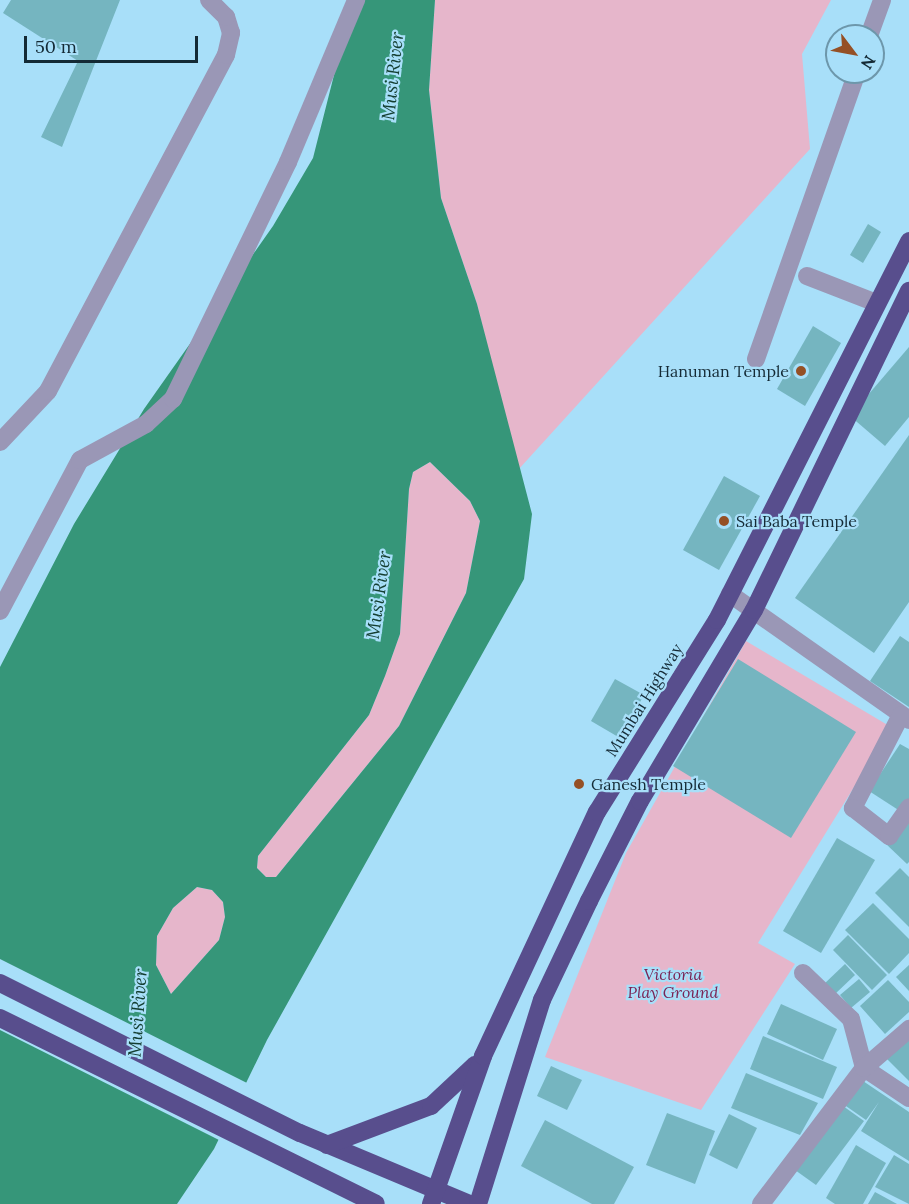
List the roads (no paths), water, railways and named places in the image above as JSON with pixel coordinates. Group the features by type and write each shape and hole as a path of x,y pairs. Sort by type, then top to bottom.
{"highway":[{"name":"Mumbai Highway","path":"434,1197 483,1056 597,812 730,594 874,302 909,241"},
{"path":"478,1204 542,1000 640,801 754,610 908,296"},
{"path":"0,983 300,1133 434,1197 470,1204"},
{"path":"0,1018 286,1162 375,1204"},
{"path":"327,1145 431,1106 456,1088 483,1056"}],"street":[{"path":"0,442 48,391 226,55 231,33 226,17 209,0"},
{"path":"0,610 80,460 146,424 173,399 288,162 356,0"},
{"path":"873,24 882,0"},
{"path":"756,358 853,84"},
{"path":"807,276 874,302"},
{"path":"884,283 908,296"},
{"path":"730,594 905,718 853,808 889,836 909,807"},
{"path":"803,973 851,1019 864,1068 909,1098"},
{"path":"761,1204 864,1068 909,1029"}],"water":[{"name":"Musi River","path":"353,0 435,0 429,90 441,198 477,304 532,514 524,579 267,1040 214,1149 177,1204 0,1204 0,667 74,524 144,409 273,226 313,158","holes":["430,462 470,501 480,521 466,593 399,726 276,877 266,877 257,868 258,856 369,715 385,676 400,634 409,489 413,472","197,887 212,890 223,902 225,917 219,940 171,994 156,965 157,936 173,908"]}],"place":[{"name":"Hanuman Temple","path":"801,371"},
{"name":"Sai Baba Temple","path":"724,521"},
{"name":"Ganesh Temple","path":"579,784"}],"park label":[{"name":"Victoria Play Ground","path":"673,983"}]}
